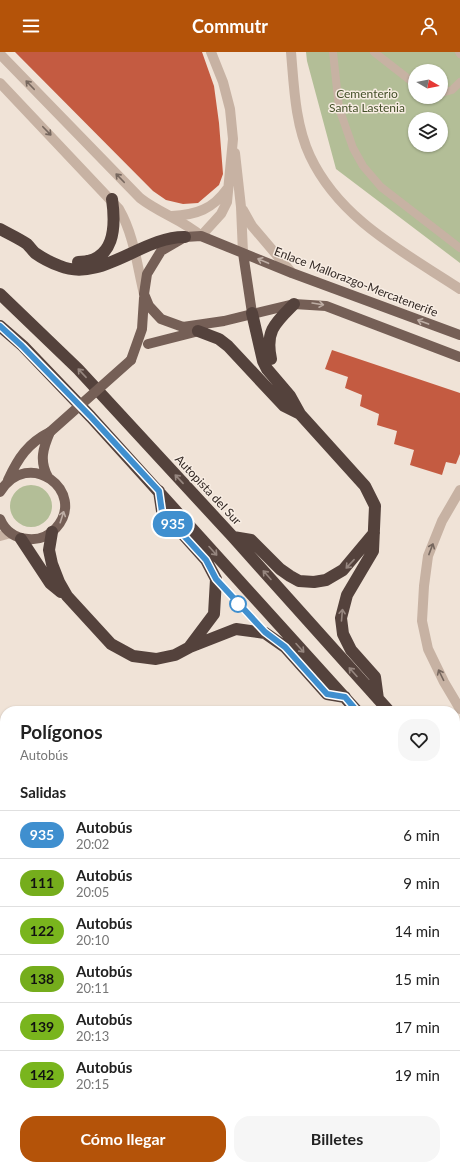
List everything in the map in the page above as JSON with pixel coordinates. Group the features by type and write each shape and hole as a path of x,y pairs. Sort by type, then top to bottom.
{"highway":[{"path":"28,245 40,248 72,262 89,261 97,258 108,247 114,230 115,218 112,199"},
{"path":"0,229 28,245 36,253 46,259 60,266 74,270 101,266 173,236 185,237"},
{"name":"Autopista del Sur","path":"0,294 78,369 233,537 384,706"},
{"path":"275,376 268,344 270,333 275,323 294,304"},
{"path":"252,313 263,361 267,368 275,376 300,414 365,486 375,506 373,551 347,595 341,618 343,634 351,650 375,677 378,699"},
{"path":"0,326 22,346 81,406 353,706"},
{"path":"198,331 219,339 228,346 284,406 300,414"},
{"path":"159,491 162,512 206,560 216,579 214,614 190,646"},
{"path":"52,532 50,550 52,564 68,596"},
{"path":"233,537 251,540 280,569 299,581 314,582 326,580 343,570 374,533"},
{"path":"16,536 50,582 68,596 111,644 133,656 156,659 175,655 190,646 236,629 265,632 285,647 327,694 345,697"}],"main road":[{"path":"130,360 142,329 147,274 161,251 185,237 201,236 243,253 252,313"},
{"name":"Enlace Mallorazgo-Mercatenerife","path":"243,253 292,273 460,335"},
{"path":"144,294 149,306 161,319 182,327"},
{"path":"0,492 7,482 16,462 26,448 36,439 50,432 148,344 182,327 224,321 294,304 326,306 460,357"},
{"path":"148,344 213,327 224,321"},
{"path":"48,477 43,468 42,459 43,450 50,432"},
{"path":"0,519 3,525 16,536 38,539 52,532 59,524 64,514 65,503 62,493 56,484 48,477 38,473 28,472 16,475 7,482"}],"street":[{"path":"211,52 225,89 230,109 241,207 243,253"},
{"path":"291,52 295,98 300,126 310,155 323,178 342,204 367,228 460,289"},
{"path":"0,54 140,198 149,205 189,226 201,236 222,214 227,202 233,139"},
{"path":"0,83 112,199 127,222 144,294"},
{"path":"171,216 190,215 211,206 220,199 229,186"},
{"path":"241,207 252,226 292,273"},
{"path":"458,706 444,682 428,648 422,621 424,586 428,556 442,520 460,490"},
{"path":"0,536 16,536"}],"lane":[{"path":"333,52 340,108 353,148 363,166 381,187 460,248"},
{"path":"374,52 408,79"},
{"path":"448,91 452,90 460,82"},
{"path":"216,579 265,632"}],"green space":[{"name":"Cementerio Santa Lastenia","path":"306,52 460,52 460,263 336,169 307,61"},
{"path":"27,485 35,485 43,488 49,494 52,506 49,518 43,524 35,527 27,527 19,524 13,518 10,510 10,502 13,494 19,488"}],"building":[{"path":"15,52 202,52 214,86 219,123 223,174 219,185 198,203 183,204 166,200 153,191"},
{"path":"332,350 460,393 460,454 456,464 446,462 442,475 410,465 414,450 394,444 397,431 377,425 379,414 360,406 362,395 345,388 348,377 325,369"}],"bus line":[{"name":"935","path":"0,326 22,346 91,417 159,491 162,512 206,560 216,579 265,632 285,647 327,694 345,697 353,706"}]}
